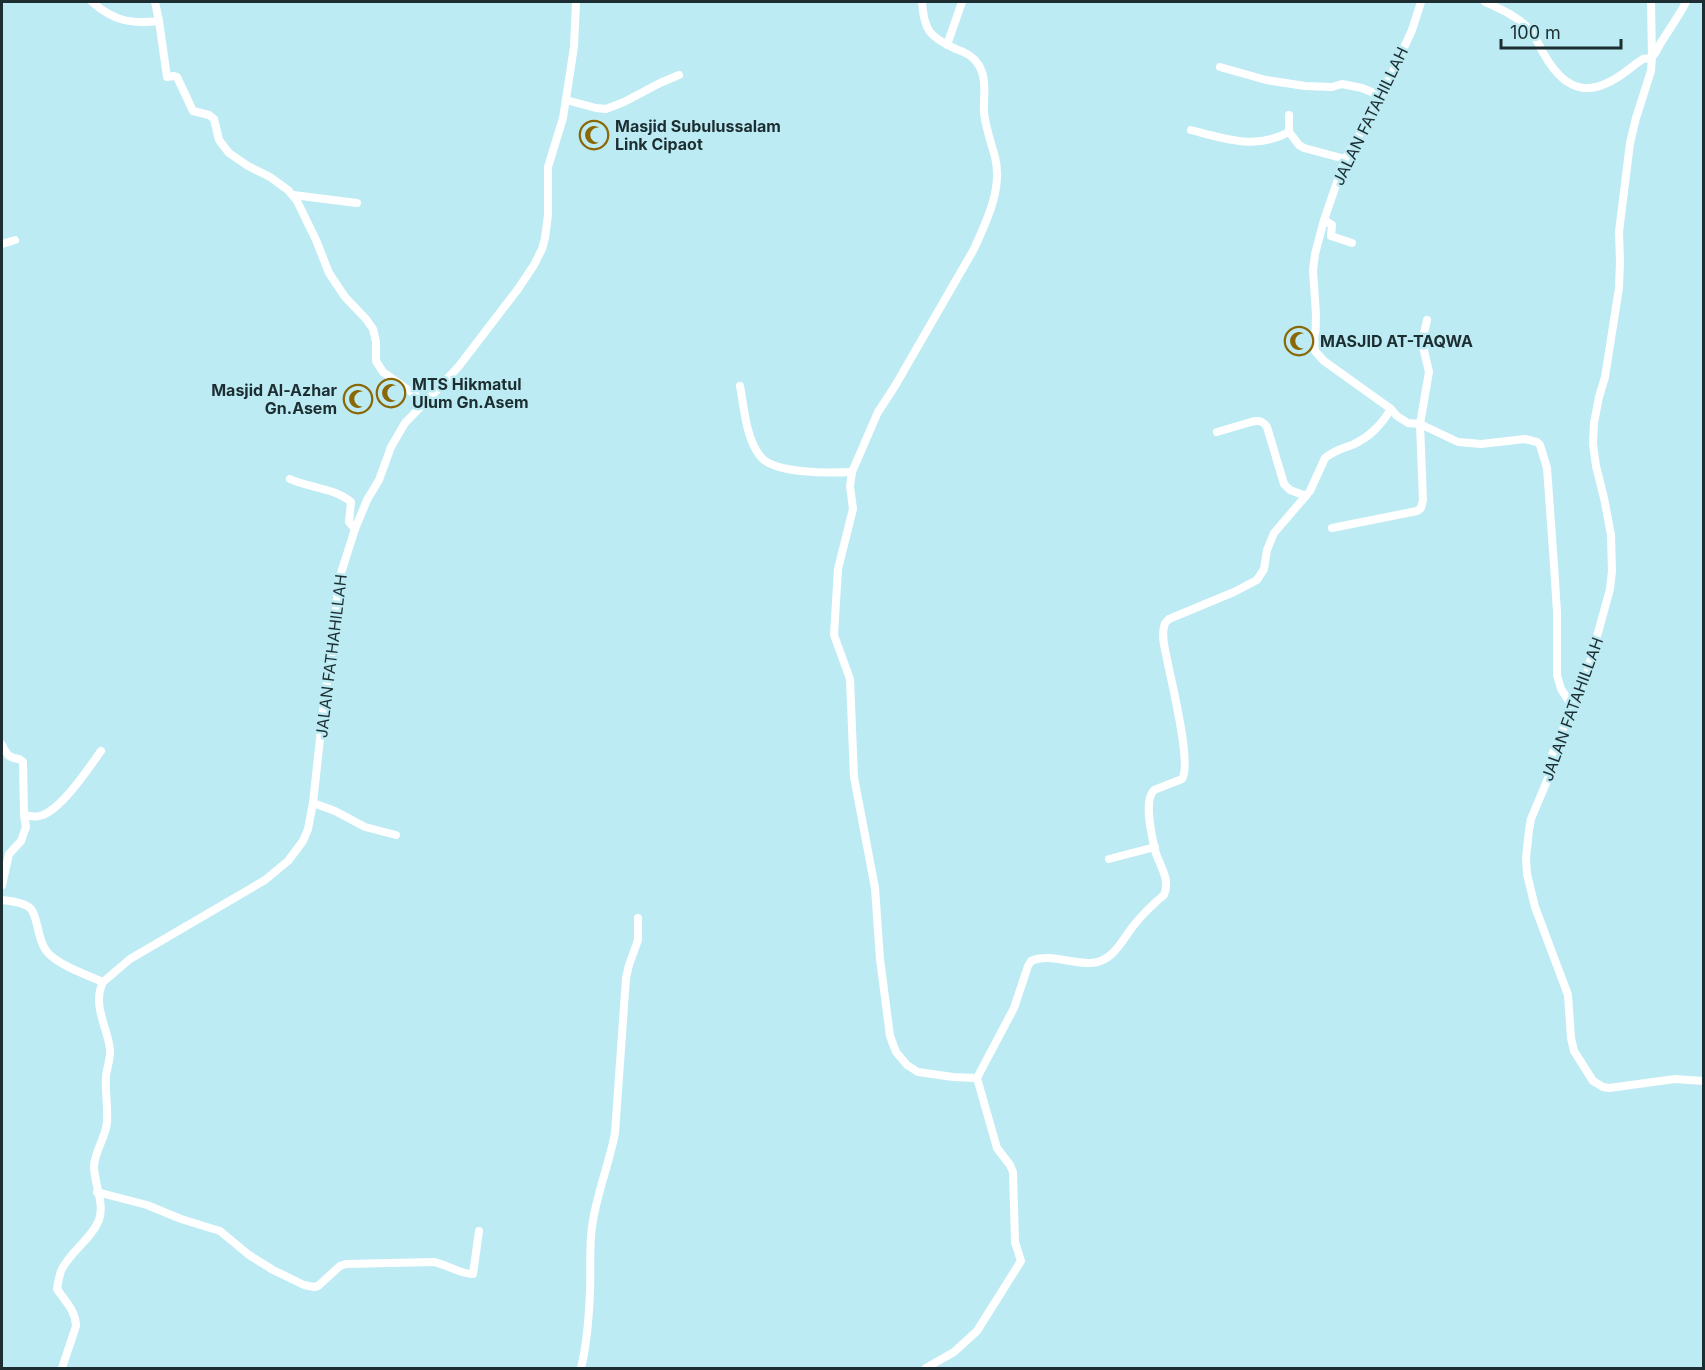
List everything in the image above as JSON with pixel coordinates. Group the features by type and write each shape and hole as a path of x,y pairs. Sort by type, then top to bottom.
{"street":[{"path":"92,2 123,20 139,23 159,21"},
{"path":"155,2 167,76 177,77 193,111 209,115 214,119 219,140 229,153 270,177 293,195 316,240 329,273 345,297 366,318 373,329 378,365 425,402"},
{"name":"JALAN FATHAHILLAH","path":"103,982 130,959 265,880 288,861 306,836 313,803 340,573 367,500 379,480 391,447 405,423 459,366 511,300 542,249 547,222 548,167 561,127 566,100 574,47 576,2"},
{"path":"922,2 924,24 928,31 947,45 972,57 982,70 986,127 996,165 995,193 974,249 883,404 852,472 850,486 854,509 838,568 834,635 849,679 854,777 875,888 880,958 890,1036 896,1052 907,1065 918,1072 976,1078"},
{"path":"947,45 962,2"},
{"name":"JALAN FATAHILLAH","path":"1422,2 1412,30 1381,96 1345,159 1324,220 1313,270 1316,315 1315,351 1324,361 1408,423 1420,424 1458,442 1470,444 1532,440 1540,445 1548,488 1557,612 1557,675 1561,688 1572,706"},
{"path":"1485,2 1519,20 1534,34 1542,52 1555,70 1567,81 1586,89 1605,84 1619,77 1640,61 1652,57 1686,2"},
{"name":"JALAN FATAHILLAH","path":"1651,2 1651,71 1636,117 1628,152 1619,232 1619,288 1605,377 1594,423 1593,444 1596,466 1611,535 1610,589 1587,673 1552,755 1549,776 1531,819 1526,858 1527,874 1535,907 1568,995 1574,1051 1593,1081 1603,1087 1618,1088 1675,1079 1704,1081"},
{"path":"1220,67 1266,80 1305,86 1332,87 1342,84 1362,88 1381,96"},
{"path":"566,100 606,109 679,75"},
{"path":"1289,115 1289,132 1299,145 1345,159"},
{"path":"1191,130 1226,139 1250,142 1269,141 1289,132"},
{"path":"293,195 357,203"},
{"path":"1324,220 1332,225 1331,236 1352,243"},
{"path":"2,244 15,240"},
{"path":"1332,528 1417,511 1421,508 1423,500 1420,424 1429,372 1422,342 1427,320"},
{"path":"740,386 748,429 755,447 764,460 774,465 807,472 852,472"},
{"path":"926,1368 954,1352 977,1331 1021,1261 1015,1242 1013,1172 997,1148 976,1078 1014,1008 1025,971 1031,961 1042,958 1093,963 1106,958 1164,894 1167,886 1155,847 1148,802 1150,793 1182,779 1185,771 1180,727 1165,649 1163,633 1165,623 1169,619 1257,580 1262,575 1274,533 1314,485 1326,458 1373,432 1391,409"},
{"path":"1217,432 1256,421 1264,423 1284,484 1290,490 1306,496"},
{"path":"290,478 348,499 351,502 349,522 355,529"},
{"path":"2,745 10,758 19,759 22,762 26,827 21,841 9,854 2,885"},
{"path":"24,815 43,815 56,805 82,779 101,751"},
{"path":"313,803 335,811 365,827 396,835"},
{"path":"1109,859 1155,847"},
{"path":"2,900 22,904 31,909 34,913 39,938 48,954 103,982 99,1003 110,1050 106,1076 107,1126 95,1162 101,1212 90,1235 62,1269 58,1279 57,1289 74,1312 76,1320 62,1368"},
{"path":"580,1368 587,1330 592,1228 596,1202 610,1158 615,1133 626,978 638,940 638,918"},
{"path":"97,1192 147,1205 220,1231 273,1270 304,1285 314,1287 321,1284 340,1266 346,1264 434,1262 472,1275 474,1274 479,1231"}],"place":[{"name":"Masjid Subulussalam Link Cipaot","path":"594,135"},
{"name":"MASJID AT-TAQWA","path":"1299,341"},
{"name":"MTS Hikmatul Ulum Gn.Asem","path":"391,393"},
{"name":"Masjid Al-Azhar Gn.Asem","path":"358,399"}]}
